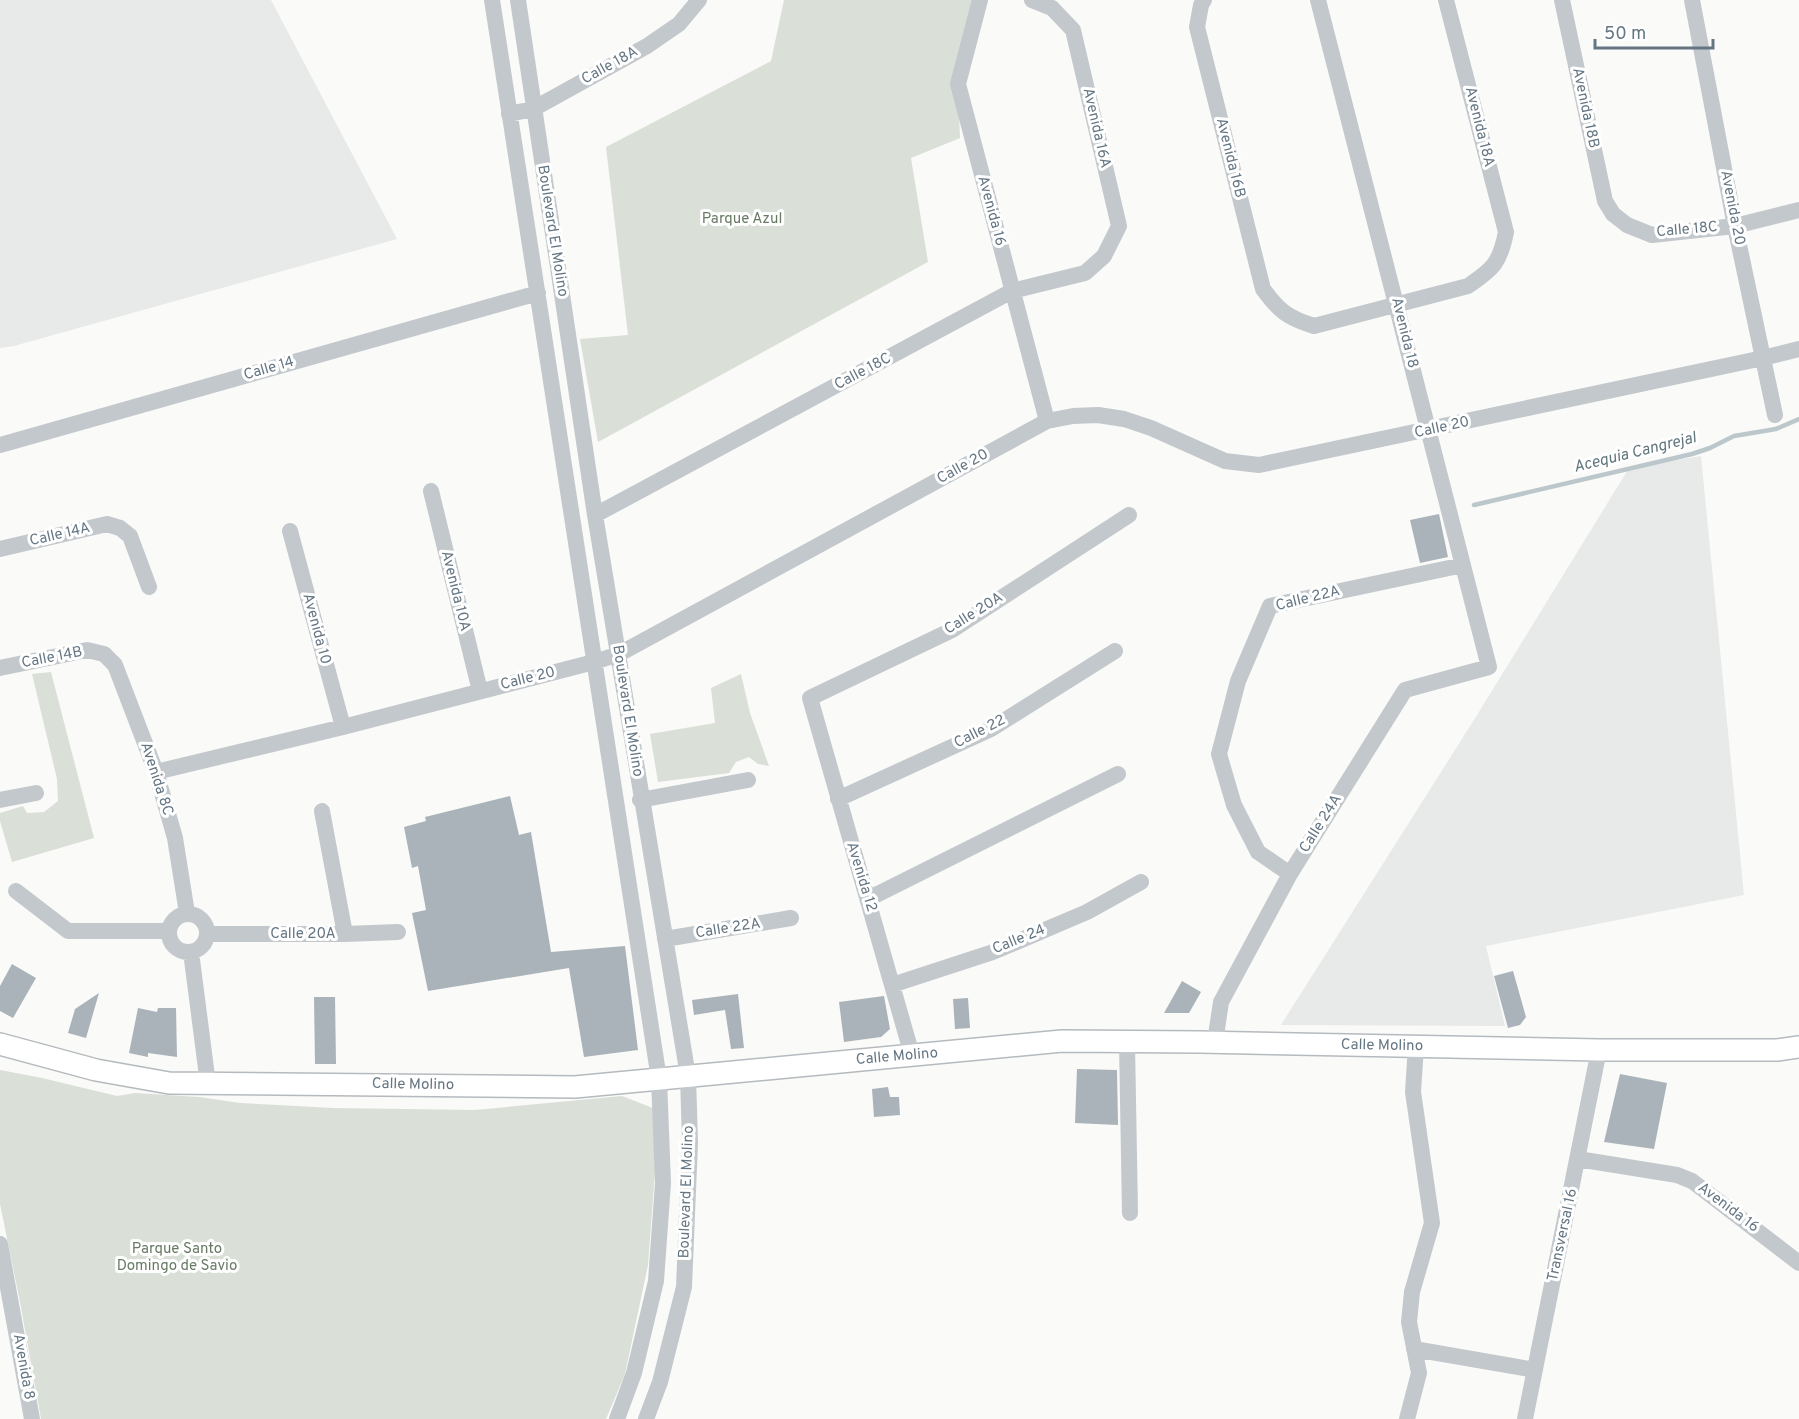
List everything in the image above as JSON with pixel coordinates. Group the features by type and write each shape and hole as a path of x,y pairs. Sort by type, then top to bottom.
{"main road":[{"name":"Calle Molino","path":"0,1044 96,1070 169,1083 575,1087 1062,1041 1599,1050 1777,1050 1799,1047"}],"street":[{"name":"Boulevard El Molino","path":"492,0 658,1079 663,1183 656,1281 634,1373 617,1419"},
{"name":"Boulevard El Molino","path":"518,0 640,800 688,1076 690,1143 684,1287 660,1382 646,1419"},
{"name":"Calle 18A","path":"508,114 533,109 646,46 679,24 699,0"},
{"name":"Avenida 16","path":"980,0 958,84 1047,421"},
{"name":"Avenida 16A","path":"1032,0 1053,8 1073,30 1119,226"},
{"name":"Avenida 18","path":"1318,0 1489,667"},
{"name":"Avenida 18A","path":"1397,305 1468,286 1489,272 1502,254 1506,232 1446,0"},
{"name":"Avenida 18B","path":"1562,0 1605,201 1613,214"},
{"name":"Avenida 20","path":"1692,0 1735,226 1775,415"},
{"name":"Avenida 16B","path":"1202,3 1197,27 1263,289 1276,307 1293,320 1314,326 1397,305"},
{"name":"Calle 18C","path":"1613,214 1627,225 1652,235 1735,226 1799,210"},
{"name":"Calle 18C","path":"595,515 1012,291 1085,273 1104,255 1119,226"},
{"name":"Calle 14","path":"0,445 538,293"},
{"name":"Calle 20","path":"156,772 343,727 594,663 619,654 1047,421 1073,416 1098,415 1124,419 1151,428 1225,461 1259,465 1429,431 1799,349"},
{"name":"Avenida 10A","path":"430,491 480,691"},
{"name":"Calle 20A","path":"810,698 952,630 1129,515"},
{"name":"Calle 14A","path":"0,549 107,524 120,528 130,536 149,587"},
{"name":"Avenida 10","path":"290,531 343,727"},
{"name":"Calle 22A","path":"1290,874 1258,852 1234,805 1219,754 1238,681 1270,606 1463,565"},
{"name":"Calle 14B","path":"0,668 87,650 104,654"},
{"name":"Calle 22","path":"838,800 991,729 1115,651"},
{"name":"Avenida 8C","path":"104,654 115,665 156,772 174,838 187,913"},
{"name":"Calle 24A","path":"1215,1042 1221,1002 1290,874 1405,690 1489,667"},
{"name":"Avenida 12","path":"810,698 912,1055"},
{"path":"868,899 1118,774"},
{"path":"640,800 748,780"},
{"path":"0,800 36,793"},
{"path":"322,812 345,934"},
{"name":"Calle 24","path":"892,985 993,952 1088,912 1141,882"},
{"path":"16,891 68,931 168,931"},
{"path":"187,913 197,916 205,923 207,934 203,946 191,952 182,952 169,940 168,931 171,922 178,915 187,913"},
{"name":"Calle 22A","path":"665,939 790,918"},
{"name":"Calle 20A","path":"207,934 398,932"},
{"path":"191,952 208,1084"},
{"path":"1126,1043 1130,1213"},
{"path":"1407,1419 1419,1373 1409,1322 1412,1292 1431,1222 1413,1092 1416,1046"},
{"name":"Transversal 16","path":"1525,1419 1599,1050"},
{"path":"662,1144 690,1143"},
{"name":"Avenida 16","path":"1578,1159 1677,1175 1692,1181 1799,1263"},
{"name":"Avenida 8","path":"0,1244 5,1292 32,1419"},
{"path":"1414,1349 1535,1370"}],"shaded area":[{"path":"0,0 271,0 397,239 0,348"},
{"path":"1701,456 1744,895 1486,946 1505,1026 1281,1025 1477,715 1629,468"}],"green space":[{"name":"Parque Azul","path":"784,0 977,0 958,84 960,138 911,158 928,262 598,442 580,339 628,335 606,147 771,61"},
{"path":"51,672 94,838 12,862 0,821 0,813 23,806 27,813 44,812 58,801 57,779 32,674"},
{"path":"741,674 750,713 769,766 758,764 749,757 736,762 729,773 658,782 650,734 715,723 711,688"},
{"name":"Parque Santo Domingo de Savio","path":"0,1070 117,1096 135,1093 199,1097 240,1103 333,1108 475,1110 622,1096 653,1108 656,1159 648,1265 625,1374 606,1419 41,1419 0,1204"}],"building":[{"path":"1439,514 1448,557 1420,563 1410,520"},
{"path":"510,796 519,835 531,832 551,952 625,946 638,1050 584,1057 569,968 428,991 412,913 426,910 418,866 412,868 404,827 426,821 425,817"},
{"path":"12,964 36,978 13,1018 0,1011 0,986"},
{"path":"1513,971 1526,1017 1520,1025 1508,1028 1494,976"},
{"path":"1182,981 1201,992 1189,1013 1164,1013"},
{"path":"99,993 86,1038 68,1033 75,1009"},
{"path":"738,994 744,1048 731,1049 725,1010 694,1015 692,1000"},
{"path":"884,996 890,1029 881,1037 844,1042 839,1002"},
{"path":"314,997 335,997 336,1064 315,1064"},
{"path":"968,998 970,1028 955,1029 953,999"},
{"path":"138,1008 157,1012 158,1008 176,1008 177,1057 148,1053 148,1057 129,1053"},
{"path":"1077,1069 1117,1070 1118,1125 1075,1123"},
{"path":"1620,1074 1667,1083 1654,1149 1604,1142"},
{"path":"888,1087 890,1097 899,1097 900,1115 874,1117 872,1089"}],"waterway":[{"name":"Acequia Cangrejal","path":"1474,505 1692,454 1734,436 1776,429 1799,419"}]}
